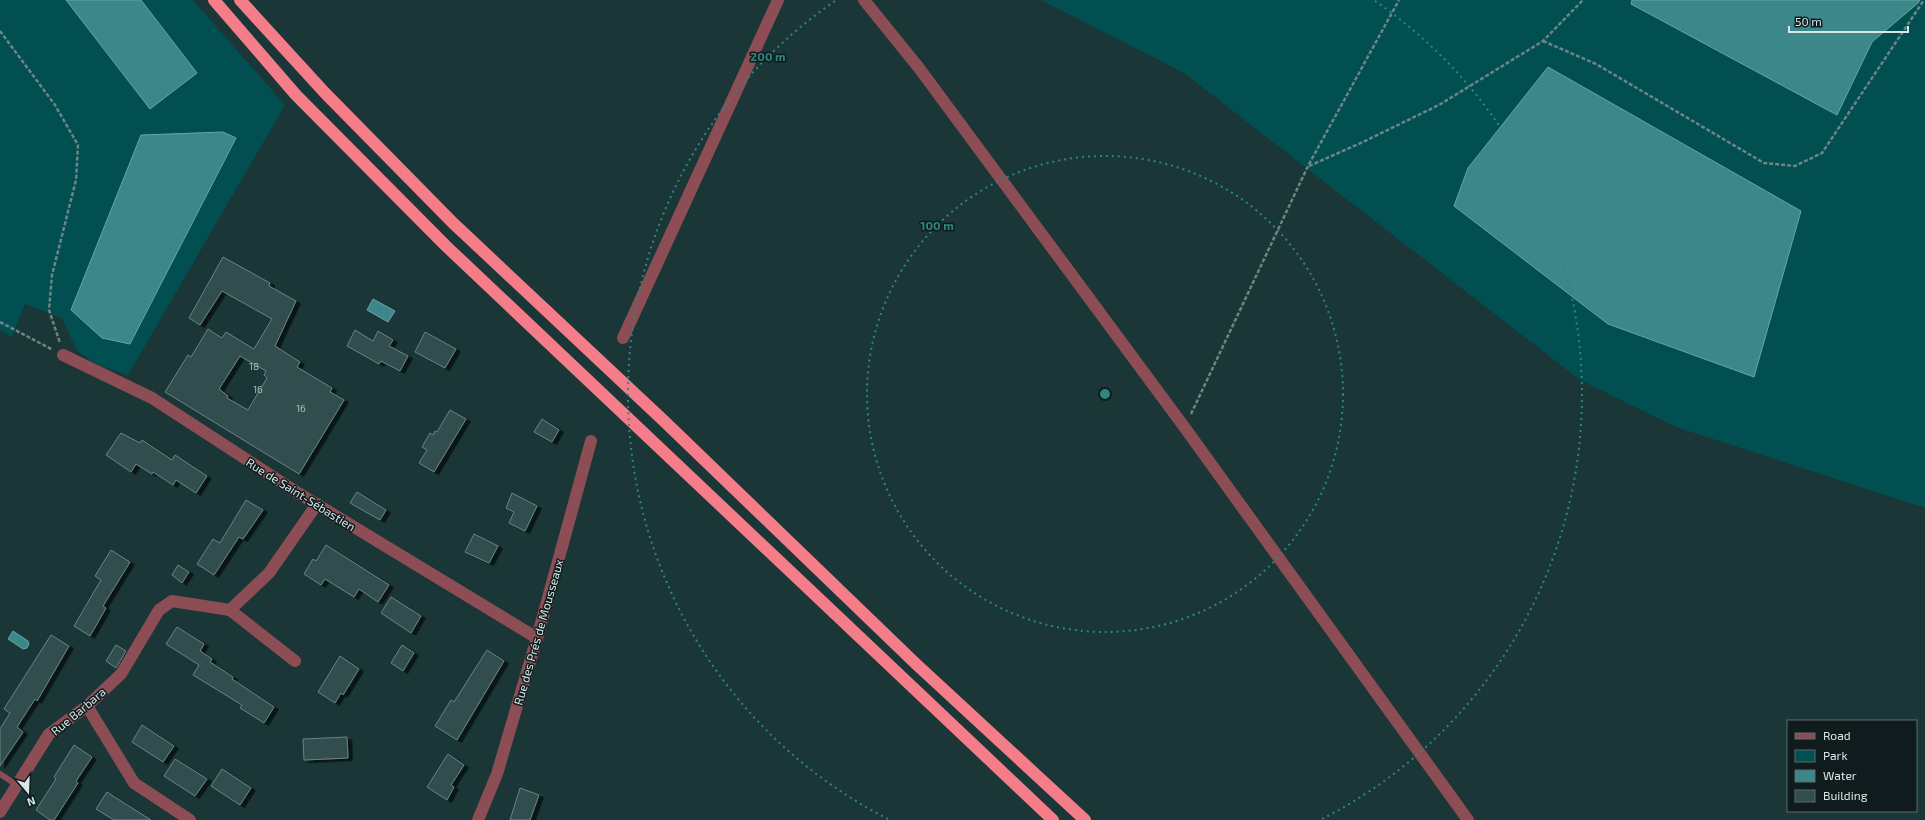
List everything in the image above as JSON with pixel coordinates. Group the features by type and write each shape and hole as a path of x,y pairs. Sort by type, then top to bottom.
{"highway":[{"path":"214,0 296,95 446,246 1053,820"},
{"path":"240,0 401,173 669,426 915,663 1085,820"}],"street":[{"path":"623,338 778,0"},
{"path":"864,0 919,68 1185,428 1468,820"},
{"name":"Rue de Saint-Sébastien","path":"63,355 152,398 317,504 537,638"},
{"name":"Rue des Prés de Mousseaux","path":"478,820 497,774 537,638 591,441"},
{"path":"295,661 230,610 269,572 317,504"},
{"name":"Rue Barbara","path":"0,812 49,734 87,706 121,674 159,610 172,601 230,610"},
{"path":"87,706 134,783 190,820"}],"lane":[{"path":"0,774 17,785"}],"path":[{"path":"1185,428 1308,166 1399,0"},
{"path":"1308,166 1363,142 1439,105 1543,40 1583,0"},
{"path":"1543,40 1596,64 1764,163 1795,166 1822,153 1924,0"},
{"path":"0,31 55,105 78,145 76,180 52,274 49,310 63,355"},
{"path":"0,322 63,355"}],"green space":[{"path":"0,0 193,0 285,105 128,375 98,365 77,351 62,318 25,304 12,337 0,330"},
{"path":"1041,0 1925,0 1925,508 1676,427 1580,380 1184,73"}],"water":[{"path":"66,0 141,0 197,73 150,109"},
{"path":"1632,0 1920,0 1872,42 1837,115 1631,4"},
{"path":"1548,67 1801,211 1754,377 1608,324 1454,206 1468,168"},
{"path":"223,132 236,138 130,344 102,338 71,310 141,135"},
{"path":"373,299 395,311 388,322 367,310"},
{"path":"13,631 28,641 29,644 27,648 23,649 8,639"}],"building":[{"path":"223,257 270,283 269,286 296,301 275,346 300,362 297,367 332,388 330,392 344,400 299,474 165,392 188,355 191,357 208,329 222,338 226,332 254,349 272,319 222,291 200,325 189,318","holes":["240,356 266,371 264,375 267,378 248,410 227,398 228,396 219,389"]},
{"path":"355,330 373,341 378,331 393,340 389,346 408,356 400,371 381,361 379,364 347,346"},
{"path":"425,332 456,349 445,368 415,352"},
{"path":"450,410 466,419 434,472 419,463 427,450 422,447 430,433 433,435 435,431 437,432"},
{"path":"542,419 559,430 552,442 534,432"},
{"path":"121,433 140,443 142,440 172,460 175,455 207,476 196,493 176,480 173,485 153,472 152,474 136,464 131,472 106,455"},
{"path":"357,492 386,510 380,520 350,503"},
{"path":"512,493 537,506 525,531 509,523 514,512 506,508"},
{"path":"246,500 263,510 243,539 239,537 214,575 197,564 213,539 220,543"},
{"path":"474,534 498,546 489,563 465,552"},
{"path":"326,545 389,585 378,602 359,589 354,597 325,579 321,585 304,574 313,559 316,561"},
{"path":"111,550 130,562 103,606 106,608 90,636 74,626 101,580 95,576"},
{"path":"178,565 189,572 182,583 172,575"},
{"path":"391,597 421,616 411,633 381,613"},
{"path":"177,627 204,644 200,651 212,659 210,662 233,677 232,679 274,707 264,723 240,708 242,705 193,675 199,665 166,644"},
{"path":"51,635 69,646 37,701 35,699 17,727 23,732 0,766 0,729 10,713 4,709"},
{"path":"116,645 126,651 116,668 106,661"},
{"path":"402,645 414,653 403,671 391,663"},
{"path":"487,650 504,661 457,740 435,726 451,700 454,702"},
{"path":"340,656 359,669 343,695 341,693 335,703 318,692"},
{"path":"142,725 174,746 163,762 132,742"},
{"path":"347,737 348,758 304,760 303,739"},
{"path":"74,745 92,757 76,781 78,783 54,820 50,820 36,810 56,779 54,777"},
{"path":"448,754 464,765 451,785 454,787 447,800 427,787"},
{"path":"175,759 207,779 195,796 164,776"},
{"path":"222,769 251,788 240,805 211,786"},
{"path":"520,788 539,795 530,820 510,820"},
{"path":"107,792 151,820 114,820 96,809"}]}
